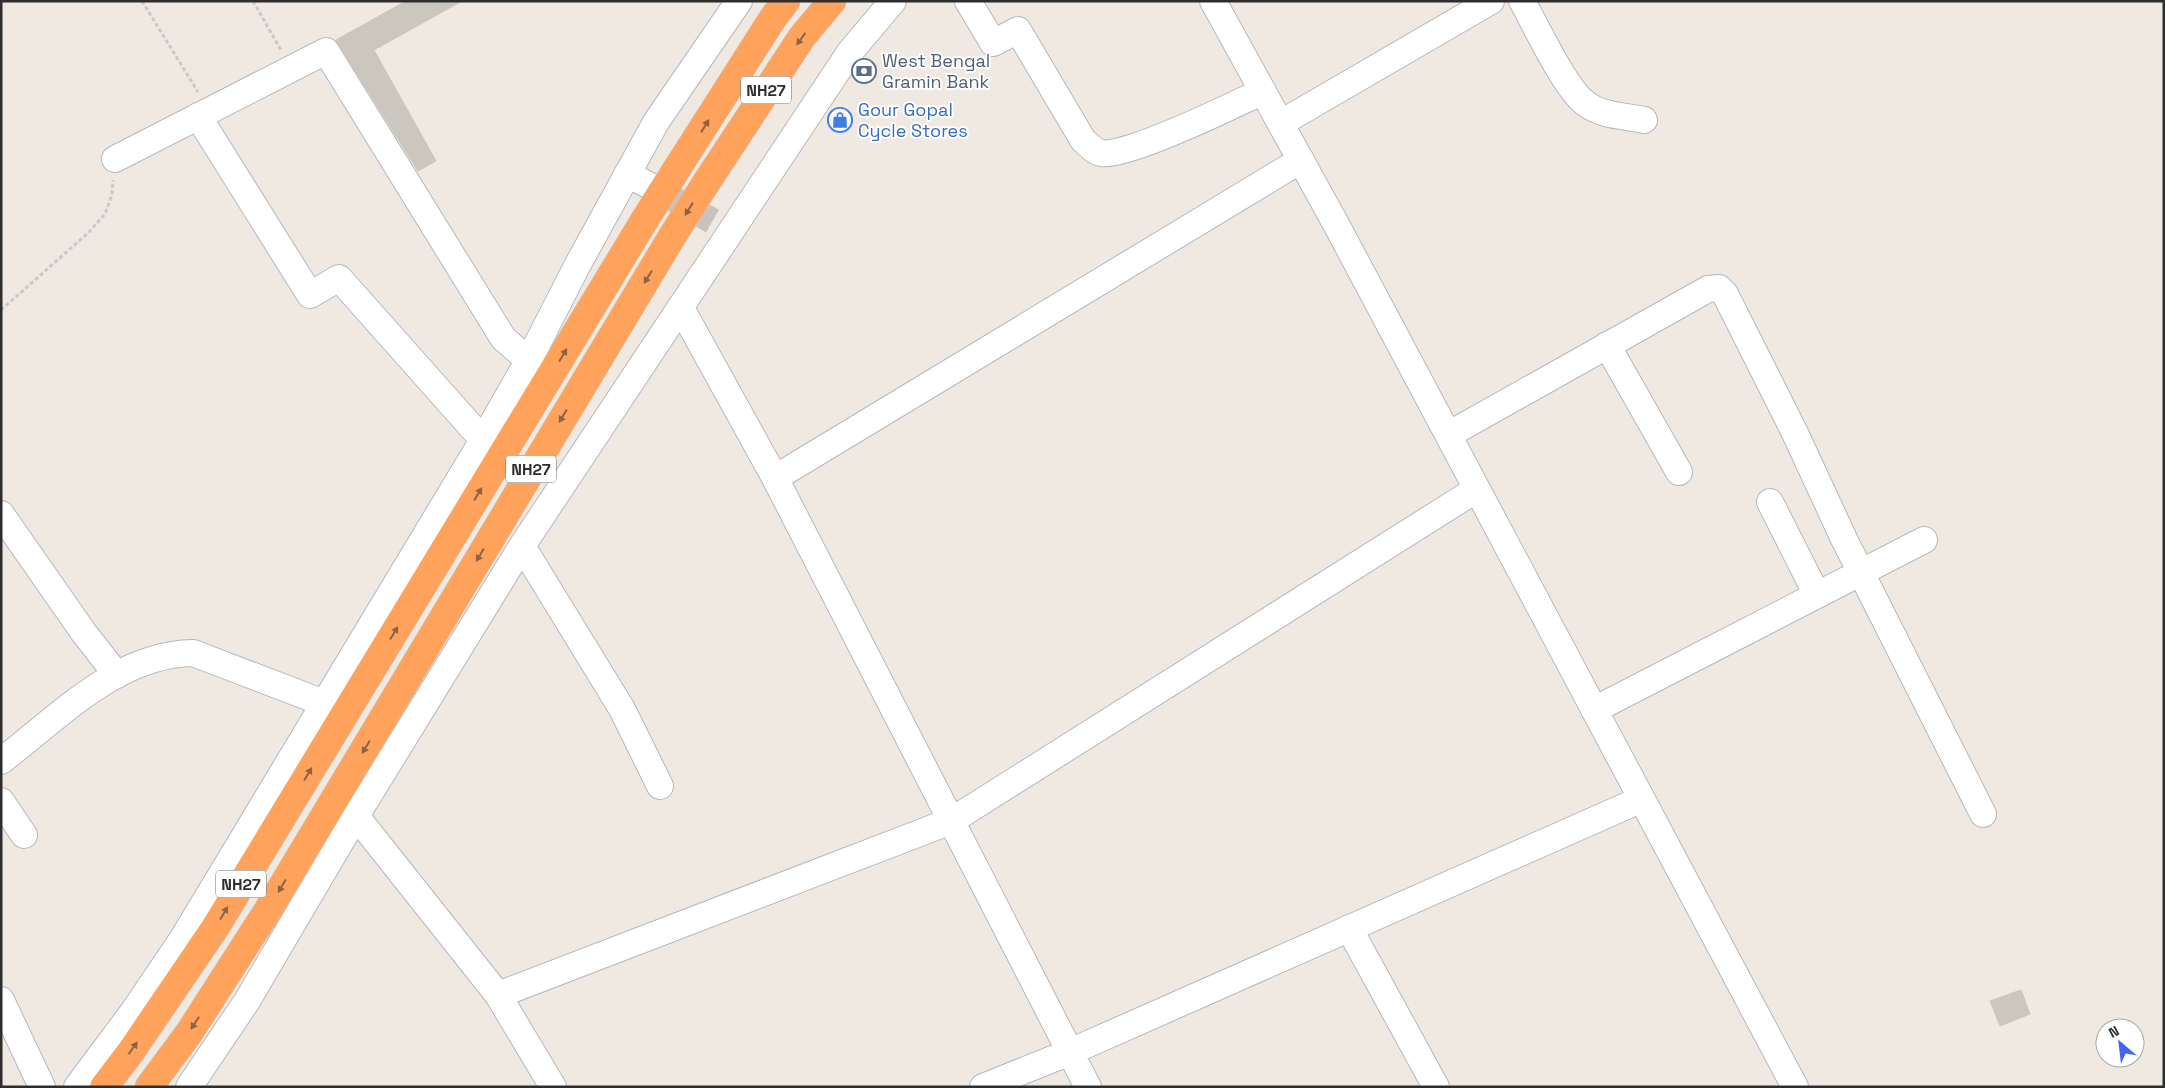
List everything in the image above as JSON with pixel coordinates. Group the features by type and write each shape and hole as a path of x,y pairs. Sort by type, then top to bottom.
{"highway":[{"name":"NH27","path":"104,1087 130,1053 215,928 644,221 773,18 786,1"},
{"name":"NH27","path":"149,1087 189,1033 268,910 673,235 802,37 832,1"}],"street":[{"path":"77,1087 133,1012 183,938 483,440 530,358 656,122 739,1"},
{"path":"189,1087 247,1001 356,816 522,546 681,308 722,227 850,52 893,1"},
{"path":"968,1 993,43 1018,30 1083,140 1092,149 1102,153 1118,152 1153,139 1197,122 1263,92"},
{"path":"1213,1 1301,160 1477,488 1795,1087"},
{"path":"1280,123 1491,1"},
{"path":"1522,1 1558,66 1584,103 1610,114 1644,120"},
{"path":"114,159 326,51 503,338 520,353 530,358"},
{"path":"203,113 310,295 339,278 483,440"},
{"path":"775,478 1301,160"},
{"path":"628,174 656,189"},
{"path":"1448,435 1708,289 1716,287 1722,291 1794,431 1861,572 1983,814"},
{"path":"681,308 775,478 1088,1087"},
{"path":"1608,346 1679,472"},
{"path":"498,995 951,821 1477,488"},
{"path":"1770,502 1817,595"},
{"path":"1,514 84,633 117,675"},
{"path":"1594,710 1924,540"},
{"path":"522,546 622,709 660,786"},
{"path":"1,761 86,694 117,675 162,656 193,653 324,703"},
{"path":"983,1087 1070,1052 1642,799"},
{"path":"1,801 24,834"},
{"path":"356,816 498,995 553,1087"},
{"path":"1349,928 1436,1087"},
{"path":"1,1000 42,1087"}],"path":[{"path":"142,1 203,113"},
{"path":"253,1 292,68"},
{"path":"1,310 88,233 105,214 112,195 114,159"}],"building":[{"path":"406,1 462,1 374,50 436,161 418,171 336,40"},
{"path":"2021,990 2030,1014 2000,1026 1990,1001"}],"tunnel":[{"path":"656,189 714,222"}],"place":[{"name":"West Bengal Gramin Bank","path":"864,71"},
{"name":"Gour Gopal Cycle Stores","path":"840,120"}]}
